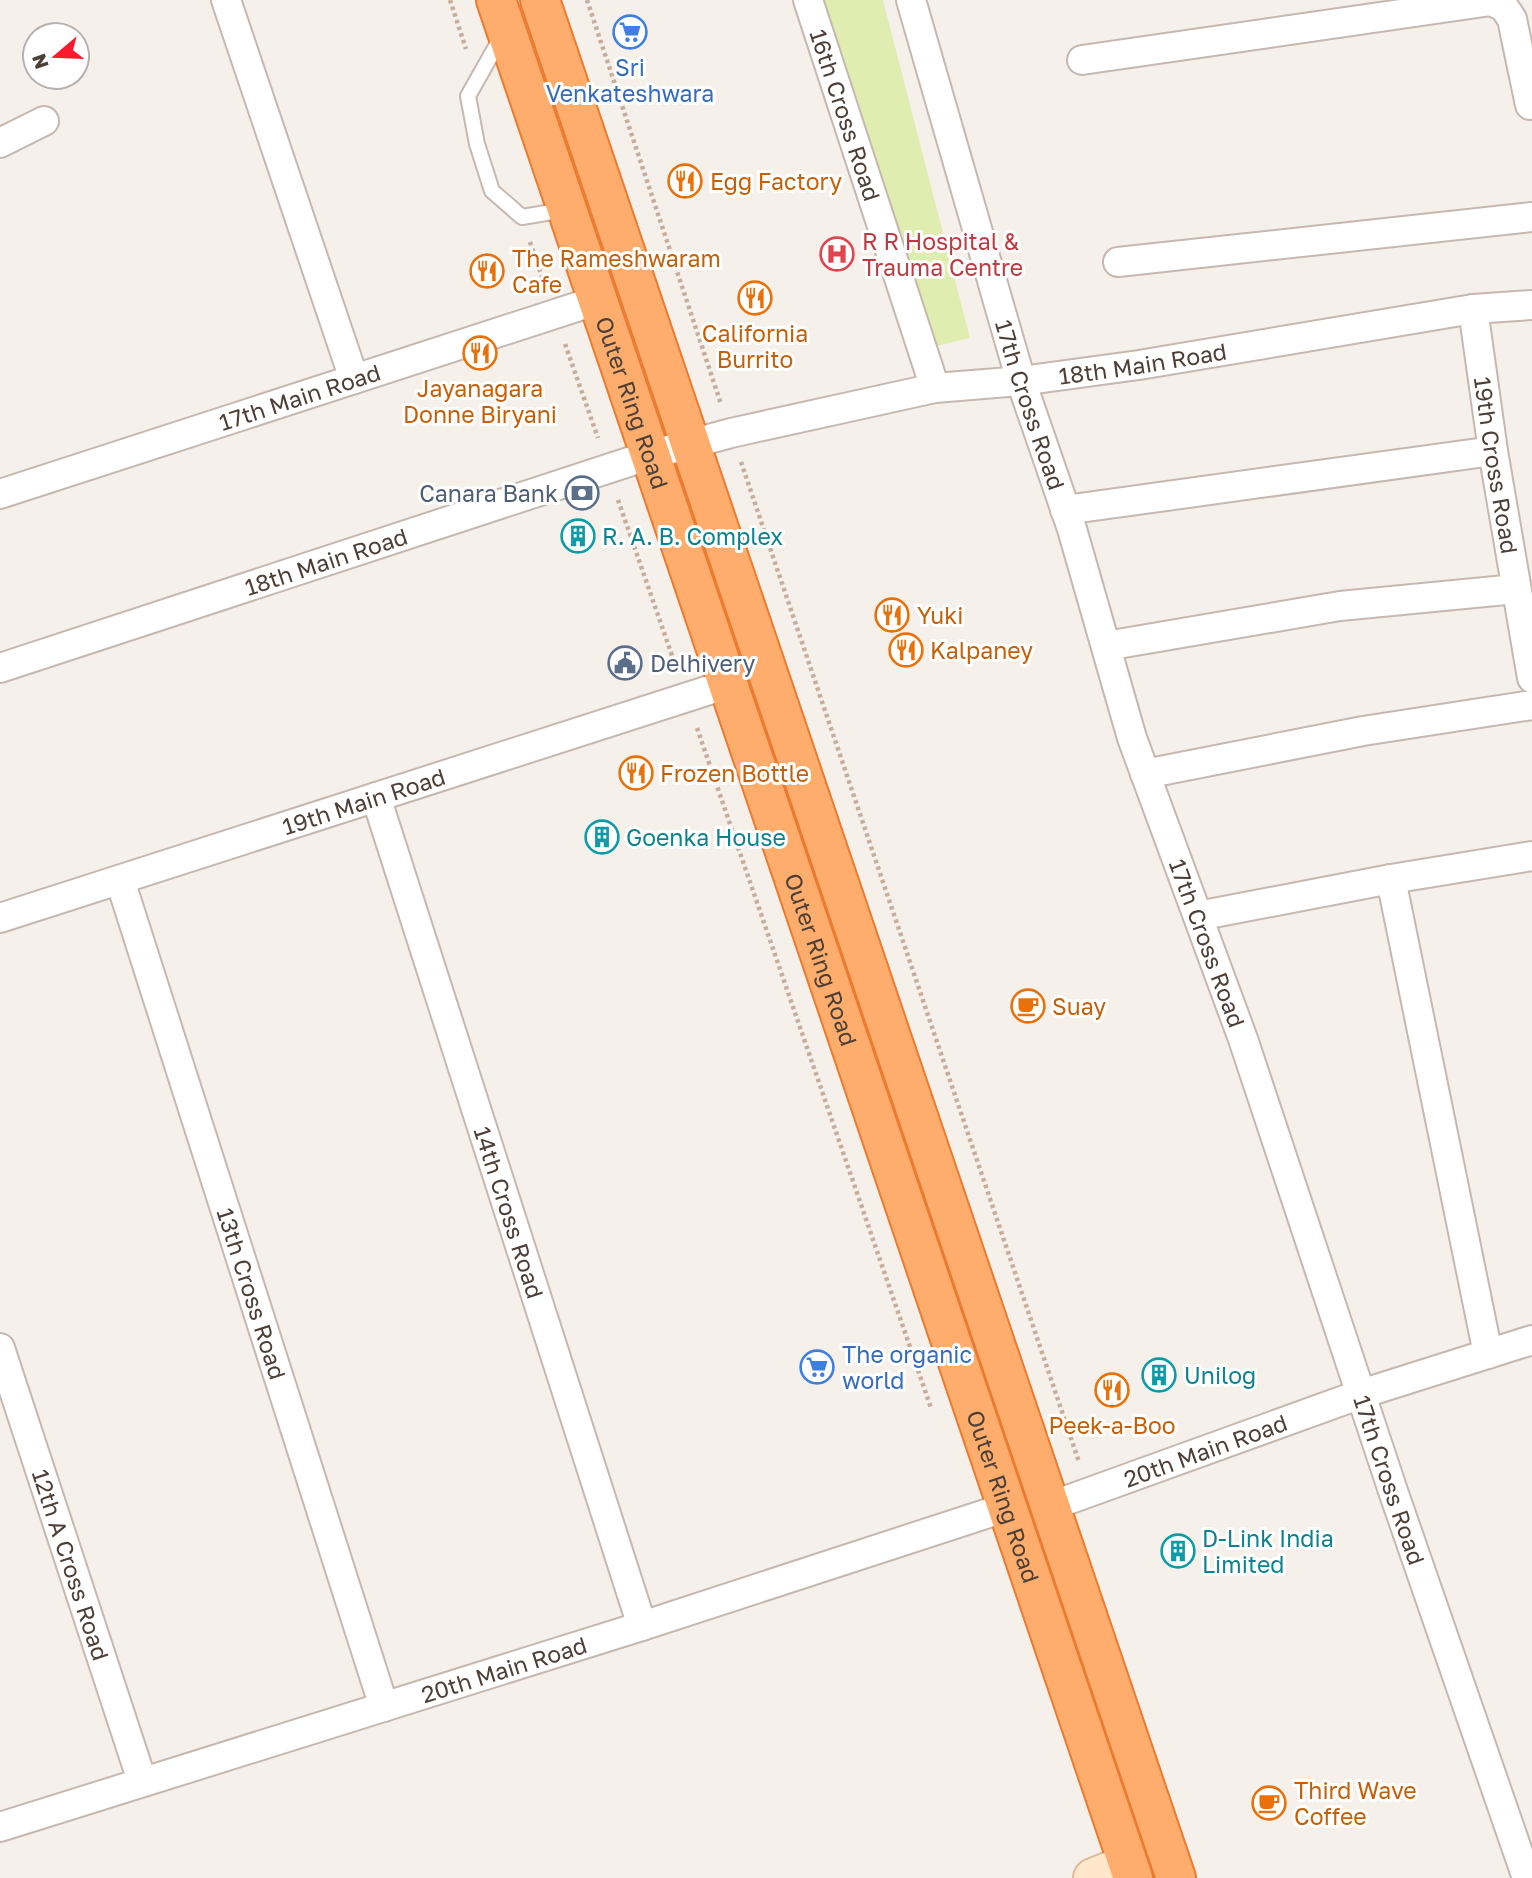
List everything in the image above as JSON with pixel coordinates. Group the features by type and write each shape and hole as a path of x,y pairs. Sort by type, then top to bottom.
{"highway":[{"name":"Outer Ring Road","path":"540,0 1176,1876"},
{"name":"Outer Ring Road","path":"501,14 1130,1871"}],"street":[{"path":"226,0 354,379"},
{"name":"16th Cross Road","path":"808,0 935,388"},
{"name":"17th Cross Road","path":"911,0 1021,381 1065,510 1132,738 1244,1038 1527,1878"},
{"path":"1082,60 1491,1 1504,7 1512,19 1531,109"},
{"path":"0,143 44,121"},
{"path":"1118,262 1532,217"},
{"name":"17th Main Road","path":"0,494 598,300"},
{"path":"1473,309 1532,305"},
{"name":"18th Main Road","path":"0,668 650,455 731,433 935,388 1021,381 1139,365 1473,309"},
{"name":"19th Cross Road","path":"1473,309 1516,589 1528,634 1532,678"},
{"path":"1065,510 1493,451"},
{"path":"1106,646 1340,606 1516,589"},
{"name":"19th Main Road","path":"0,918 728,684"},
{"path":"1145,774 1363,731 1532,705"},
{"name":"14th Cross Road","path":"376,797 642,1626"},
{"path":"1198,916 1391,879 1532,856"},
{"path":"1391,879 1488,1353"},
{"name":"13th Cross Road","path":"120,880 384,1707"},
{"name":"20th Main Road","path":"1051,1506 1362,1394 1532,1340"},
{"name":"12th A Cross Road","path":"0,1348 142,1781"},
{"name":"20th Main Road","path":"0,1827 642,1626 1007,1507"},
{"path":"1093,1878 1130,1871"}],"lane":[{"path":"501,14 468,96 477,144 492,191 522,217 568,210"}],"path":[{"path":"450,0 468,57"},
{"path":"587,0 723,409"},
{"path":"526,231 932,1412"},
{"path":"741,461 1082,1472"}],"green space":[{"path":"824,0 883,0 970,338 936,346"}],"place":[{"name":"Sri Venkateshwara","path":"630,32"},
{"name":"Egg Factory","path":"685,181"},
{"name":"R R Hospital & Trauma Centre","path":"837,254"},
{"name":"The Rameshwaram Cafe","path":"487,271"},
{"name":"California Burrito","path":"755,298"},
{"name":"Jayanagara Donne Biryani","path":"480,353"},
{"name":"Canara Bank","path":"582,493"},
{"name":"R. A. B. Complex","path":"578,536"},
{"name":"Yuki","path":"892,615"},
{"name":"Kalpaney","path":"906,650"},
{"name":"Delhivery","path":"625,663"},
{"name":"Frozen Bottle","path":"636,773"},
{"name":"Goenka House","path":"602,837"},
{"name":"Suay","path":"1028,1006"},
{"name":"The organic world","path":"817,1367"},
{"name":"Unilog","path":"1159,1375"},
{"name":"Peek-a-Boo","path":"1112,1390"},
{"name":"D-Link India Limited","path":"1178,1551"},
{"name":"Third Wave Coffee","path":"1269,1803"}]}
